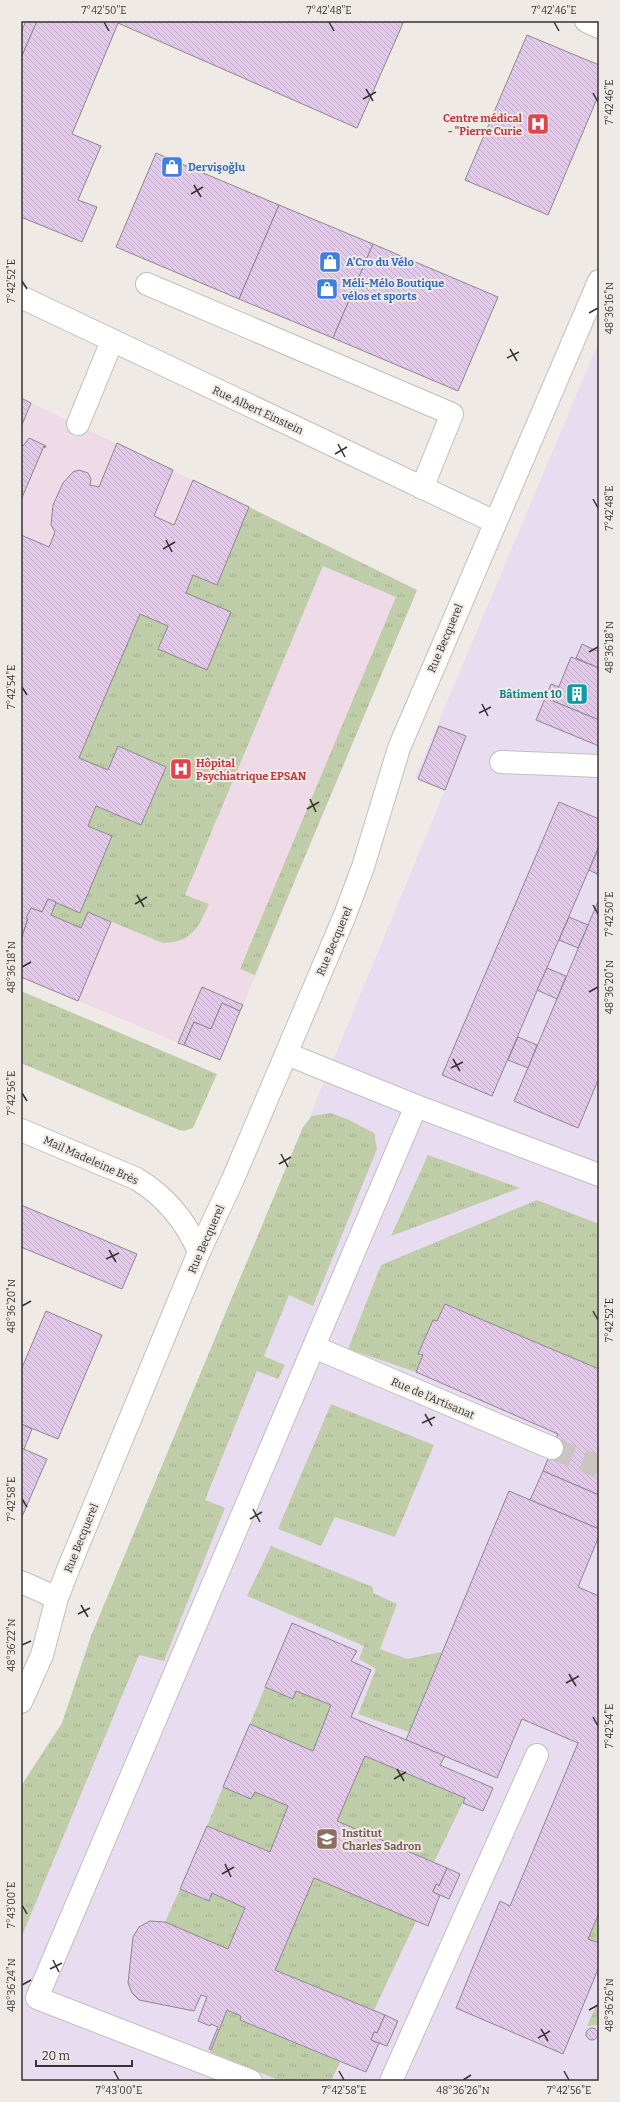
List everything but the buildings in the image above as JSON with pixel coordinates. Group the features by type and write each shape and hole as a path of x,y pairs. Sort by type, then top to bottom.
{"street":[{"path":"586,21 599,27"},
{"name":"Rue Becquerel","path":"21,1702 42,1655 57,1598 199,1252 233,1180 287,1054 363,867 398,748 599,281"},
{"path":"147,284 452,414 422,488"},
{"name":"Rue Albert Einstein","path":"21,297 495,522"},
{"path":"78,424 112,341"},
{"path":"501,762 599,766"},
{"path":"287,1054 416,1106 599,1176"},
{"path":"251,2081 37,1998 416,1106"},
{"name":"Mail Madeleine Brès","path":"21,1130 137,1179 151,1188 178,1215 199,1252"},
{"name":"Rue de l'Artisanat","path":"314,1347 552,1448"},
{"path":"21,1582 57,1598"},
{"path":"391,2081 537,1755"}],"shaded area":[{"path":"599,341 599,2081 21,2081 21,1795 68,1728 115,1587 445,790 415,778"},
{"name":"Hôpital Psychiatrique EPSAN","path":"21,398 249,507 417,590 220,1060 21,977"}],"green space":[{"path":"249,507 417,590 255,975 240,969 396,597 323,566 185,895 209,904 200,923 193,932 184,939 163,943 88,912 81,928 51,915 56,902 80,912 112,836 88,826 96,806 141,825 166,767 118,746 108,770 79,758 140,614 186,593 193,575 217,585"},
{"path":"21,991 217,1074 193,1128 184,1131 179,1130 21,1063"},
{"path":"331,1113 347,1119 374,1133 377,1149 313,1306 289,1295 264,1356 285,1365 278,1379 257,1371 205,1500 225,1508 164,1661 139,1655 21,1938 21,1786 62,1723 91,1636 303,1127 312,1116"},
{"path":"428,1155 520,1188 391,1236"},
{"path":"537,1200 599,1224 599,1369 445,1304 437,1321 433,1320 419,1353 423,1355 416,1372 348,1349 381,1265"},
{"path":"331,1404 434,1445 395,1537 335,1517 321,1546 278,1529"},
{"path":"271,1546 373,1587 373,1593 397,1604 380,1649 407,1659 442,1652 409,1732 358,1714 376,1669 359,1659 364,1646 247,1596"},
{"path":"265,1687 293,1699 296,1691 331,1705 313,1751 250,1724"},
{"path":"365,1756 465,1798 434,1862 337,1821"},
{"path":"223,1787 251,1799 255,1792 288,1806 270,1852 207,1826"},
{"path":"314,1878 416,1921 374,2010 275,1970"},
{"path":"180,1889 208,1901 212,1893 245,1908 228,1949 165,1922"},
{"path":"599,1913 599,1943 588,1939"},
{"path":"599,2000 599,2025 587,2026"},
{"path":"227,2010 241,2016 240,2020 340,2062 331,2081 281,2081 210,2052"}],"tunnel":[{"path":"552,1448 599,1467"}],"place":[{"name":"Centre médical - \"Pierre Curie","path":"538,124"},
{"name":"Dervişoğlu","path":"172,167"},
{"name":"A'Cro du Vélo","path":"330,262"},
{"name":"Méli-Mélo Boutique vélos et sports","path":"327,289"},
{"name":"Bâtiment 10","path":"577,694"},
{"name":"Hôpital Psychiatrique EPSAN","path":"181,769"},
{"name":"Institut Charles Sadron","path":"327,1839"}]}
